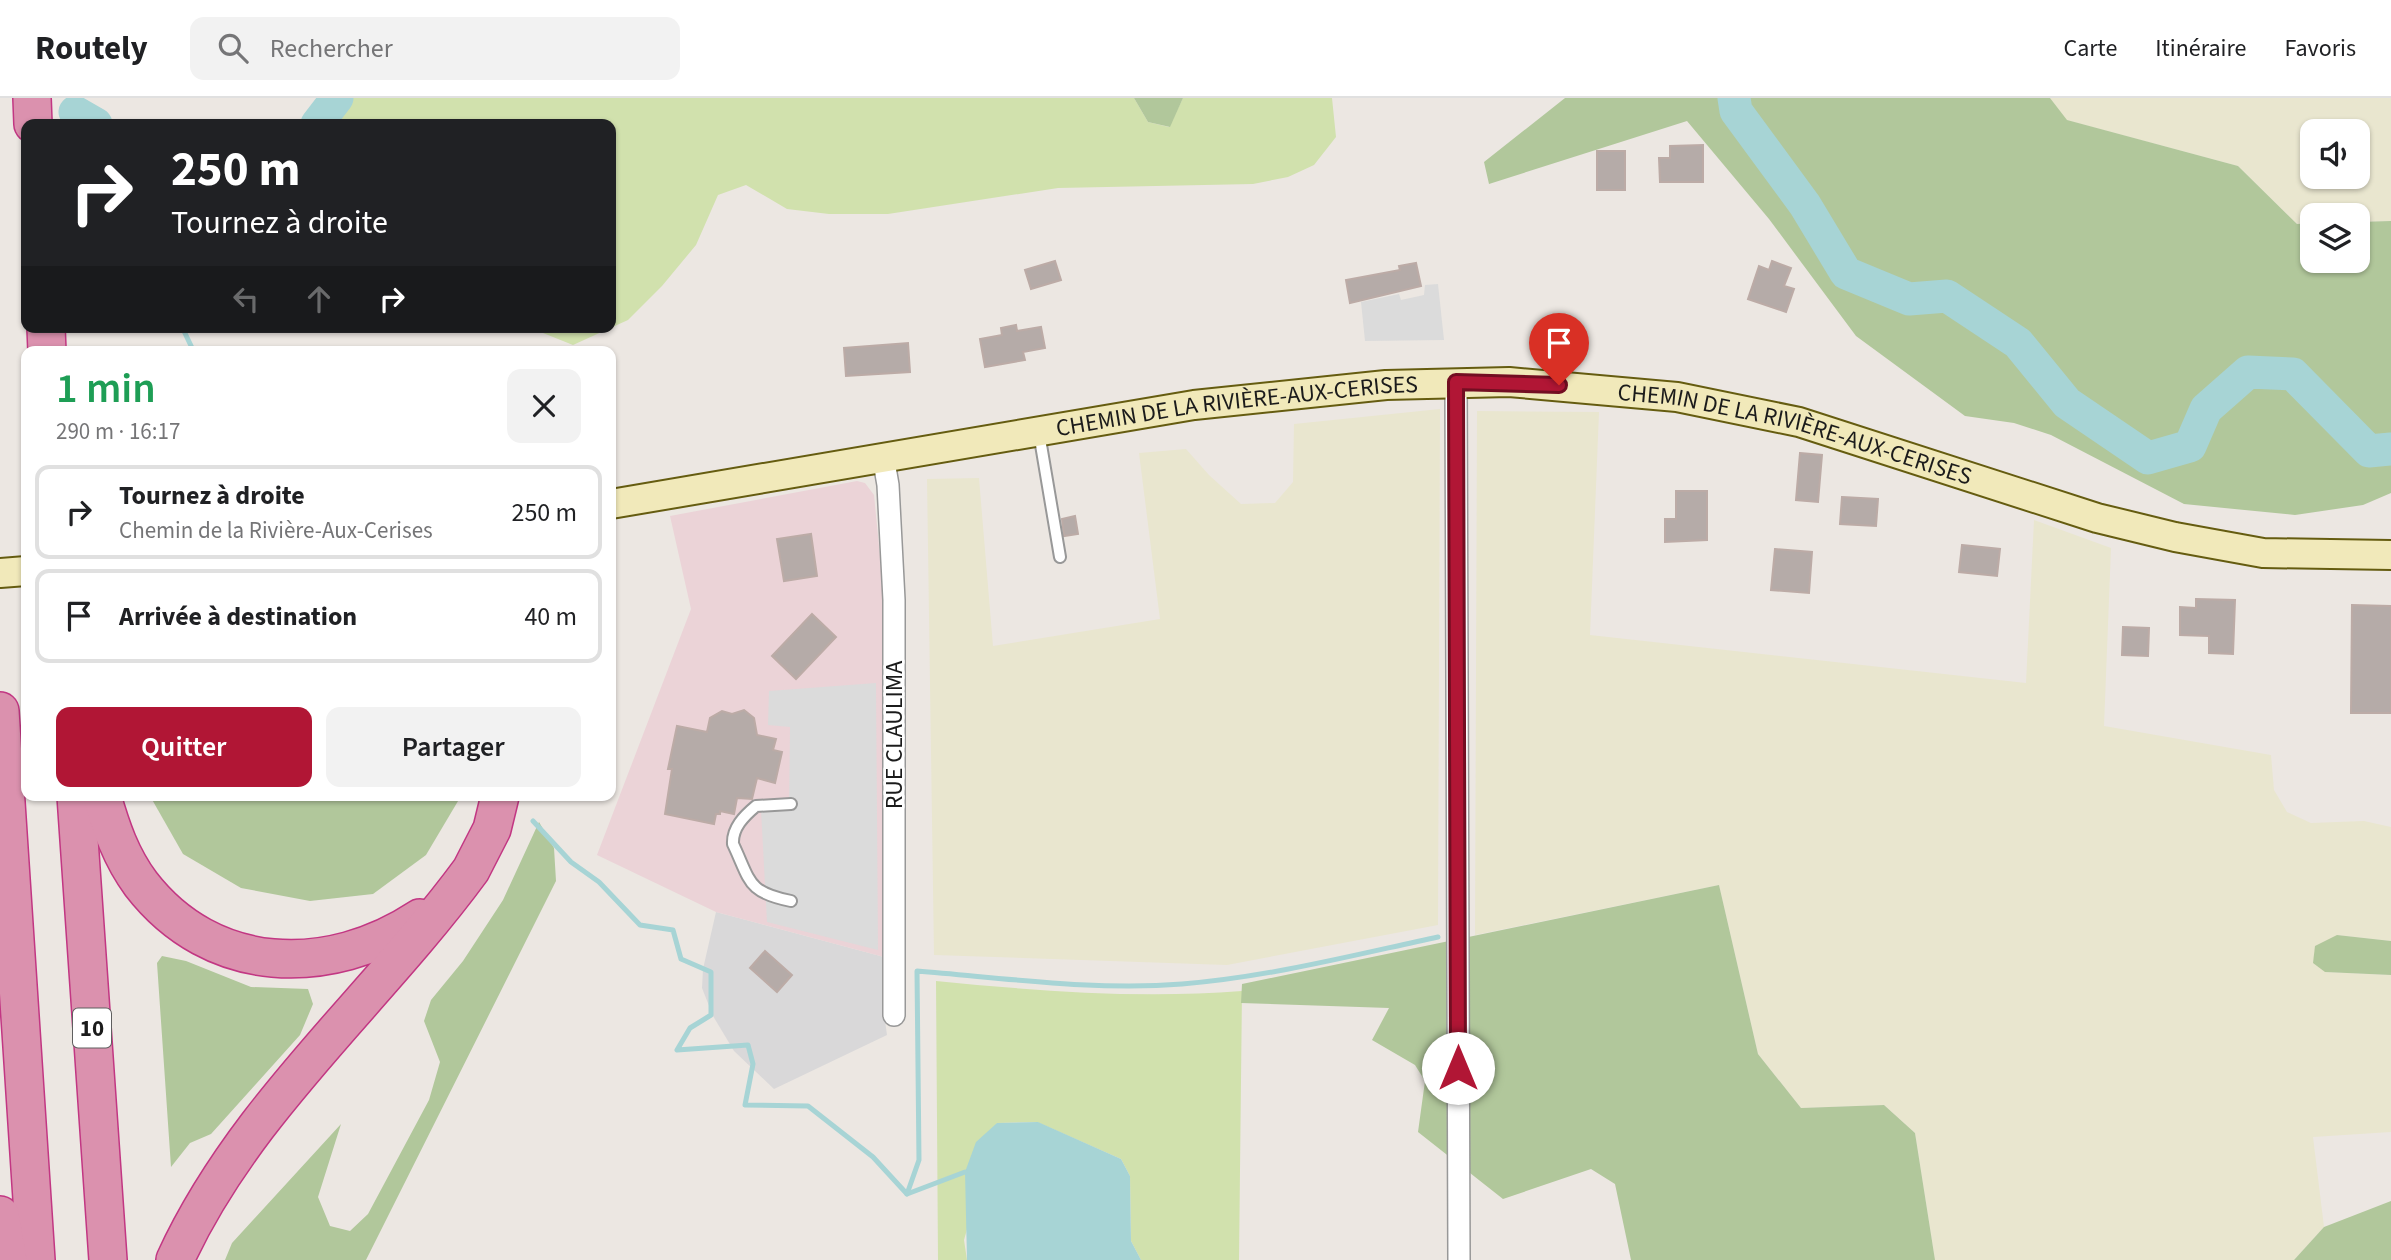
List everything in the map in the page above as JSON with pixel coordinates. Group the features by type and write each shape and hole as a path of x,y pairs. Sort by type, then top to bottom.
{"highway":[{"path":"32,98 33,119"},
{"path":"0,711 36,1260"},
{"name":"10","path":"76,801 108,1260"},
{"path":"104,801 120,849 149,893 195,932 240,951 299,959 356,951 408,926 454,892"},
{"path":"175,1260 210,1192 265,1114 454,892 485,845 498,801"},
{"path":"0,1215 8,1260"}],"main road":[{"name":"CHEMIN DE LA RIVIÈRE-AUX-CERISES","path":"616,502 1194,405 1456,382 1547,384 1677,397 1799,422 2098,518 2175,537 2263,552 2391,555"},
{"path":"0,573 21,571"}],"street":[{"path":"1456,382 1459,1260"},
{"name":"RUE CLAULIMA","path":"883,456 888,485 894,590 894,1015"}],"lane":[{"path":"1039,430 1060,558"},
{"path":"791,804 756,806 740,822 733,836 733,844 756,890 766,896 791,901"}],"shaded area":[{"path":"2050,98 2391,98 2391,221 2370,222 2370,203 2300,203 2300,224 2297,224 2238,166 2066,120"},
{"path":"1438,284 1444,340 1365,341 1361,302 1399,294 1401,300 1424,295 1425,285"},
{"path":"1440,409 1438,925 1227,965 934,955 927,479 979,478 993,646 1160,619 1139,453 1186,449 1209,475 1241,504 1275,503 1293,482 1294,424"},
{"path":"1477,411 1599,412 1590,635 2026,683 2034,520 2111,548 2104,726 2271,755 2274,790 2287,812 2311,823 2364,821 2391,827 2391,941 2337,935 2325,972 2391,975 2391,1132 2313,1137 2324,1227 2294,1260 1935,1260 1915,1133 1884,1105 1801,1108 1758,1054 1719,885 1475,935"},
{"path":"857,481 865,483 874,495 884,597 884,957 716,912 597,855 691,609 670,516"},
{"path":"876,683 878,950 767,922 761,810 789,810 790,727 768,725 769,691"},
{"path":"716,912 884,957 883,1006 887,1035 774,1089 734,1051 713,1016 702,988 703,969"}],"green space":[{"path":"321,98 1134,98 1148,122 1169,127 1183,98 1332,98 1336,137 1314,165 1288,177 1253,184 1058,188 888,214 829,214 787,209 746,185 718,195 696,245 662,286 628,320 616,325 616,119 340,119"},
{"path":"1134,98 1183,98 1170,127 1148,122"},
{"path":"1565,98 2050,98 2067,120 2238,166 2297,224 2300,224 2300,273 2370,273 2370,222 2391,221 2391,493 2363,505 2295,515 2184,504 2051,435 2014,423 1965,416 1856,336 1769,219 1687,121 1489,184 1484,162"},
{"path":"543,333 599,333 573,345"},
{"path":"153,801 458,801 426,855 373,894 310,901 241,888 183,854"},
{"path":"539,822 554,848 556,881 366,1260 225,1260 232,1243 341,1124 318,1197 330,1226 350,1231 368,1214 429,1100 440,1062 424,1021 431,1000 463,961 503,900"},
{"path":"1719,885 1758,1054 1801,1108 1884,1105 1915,1133 1935,1260 1631,1260 1615,1184 1591,1169 1503,1199 1418,1132 1425,1081 1415,1065 1372,1040 1389,1008 1241,1003 1242,984"},
{"path":"2337,935 2391,941 2391,975 2325,972 2313,963 2315,946"},
{"path":"162,956 186,961 251,987 308,989 313,1004 300,1035 211,1134 190,1143 171,1167 157,963"},
{"path":"936,981 1089,993 1242,991 1239,1260 1141,1260 1131,1241 1130,1176 1121,1159 1037,1122 997,1123 964,1240 967,1260 938,1260"},
{"path":"2391,1201 2391,1260 2294,1260 2324,1227"}],"water":[{"path":"1038,1122 1121,1159 1130,1176 1131,1241 1141,1260 967,1260 965,1172 976,1142 997,1123"}],"building":[{"path":"1703,145 1703,182 1660,182 1659,158 1670,158 1670,146"},
{"path":"1597,151 1625,151 1625,190 1597,190"},
{"path":"1055,261 1061,280 1031,289 1025,270"},
{"path":"1772,261 1791,268 1784,286 1794,289 1786,312 1748,299 1759,266 1769,270"},
{"path":"1416,263 1421,286 1350,303 1346,280 1400,270 1399,266"},
{"path":"1016,325 1017,331 1041,327 1045,348 1023,352 1025,360 985,367 980,339 1002,335 1001,328"},
{"path":"908,343 910,372 846,376 844,348"},
{"path":"1800,453 1822,455 1818,502 1796,500"},
{"path":"1676,491 1707,491 1707,540 1665,542 1665,519 1676,519"},
{"path":"1842,497 1878,499 1876,526 1840,524"},
{"path":"1075,516 1078,534 1064,536 1062,519"},
{"path":"811,534 817,576 784,581 777,539"},
{"path":"1962,545 2000,549 1997,576 1959,572"},
{"path":"1775,549 1812,552 1809,593 1771,590"},
{"path":"2196,599 2235,600 2233,654 2209,653 2209,636 2180,635 2180,607 2196,608"},
{"path":"2352,605 2391,606 2391,713 2351,713"},
{"path":"812,614 836,637 796,679 772,656"},
{"path":"2123,627 2149,628 2148,656 2122,655"},
{"path":"744,710 754,718 757,735 776,739 773,750 782,752 775,783 757,778 752,799 737,798 734,814 720,811 720,814 716,814 714,824 665,814 672,769 668,769 677,726 707,732 710,718 722,711 732,714"},
{"path":"765,951 792,975 777,992 750,968"}],"waterway":[{"path":"321,119 337,98"},
{"path":"1734,98 1736,111 1805,205 1846,273 1909,299 1947,296 2018,343 2067,403 2148,458 2190,446 2206,409 2248,372 2293,374 2369,451 2391,449"},
{"path":"75,112 87,119"},
{"path":"185,333 191,346"},
{"path":"533,821 571,862 599,882 640,925 673,930 681,959 711,972 711,1015 690,1028 677,1050 748,1045 753,1064 745,1105 808,1106 873,1157 907,1194 965,1172"},
{"path":"907,1194 919,1160 917,971 1083,985 1182,984 1279,971 1438,937"}],"route":[{"path":"1458,1068 1456,382 1559,385"}]}
